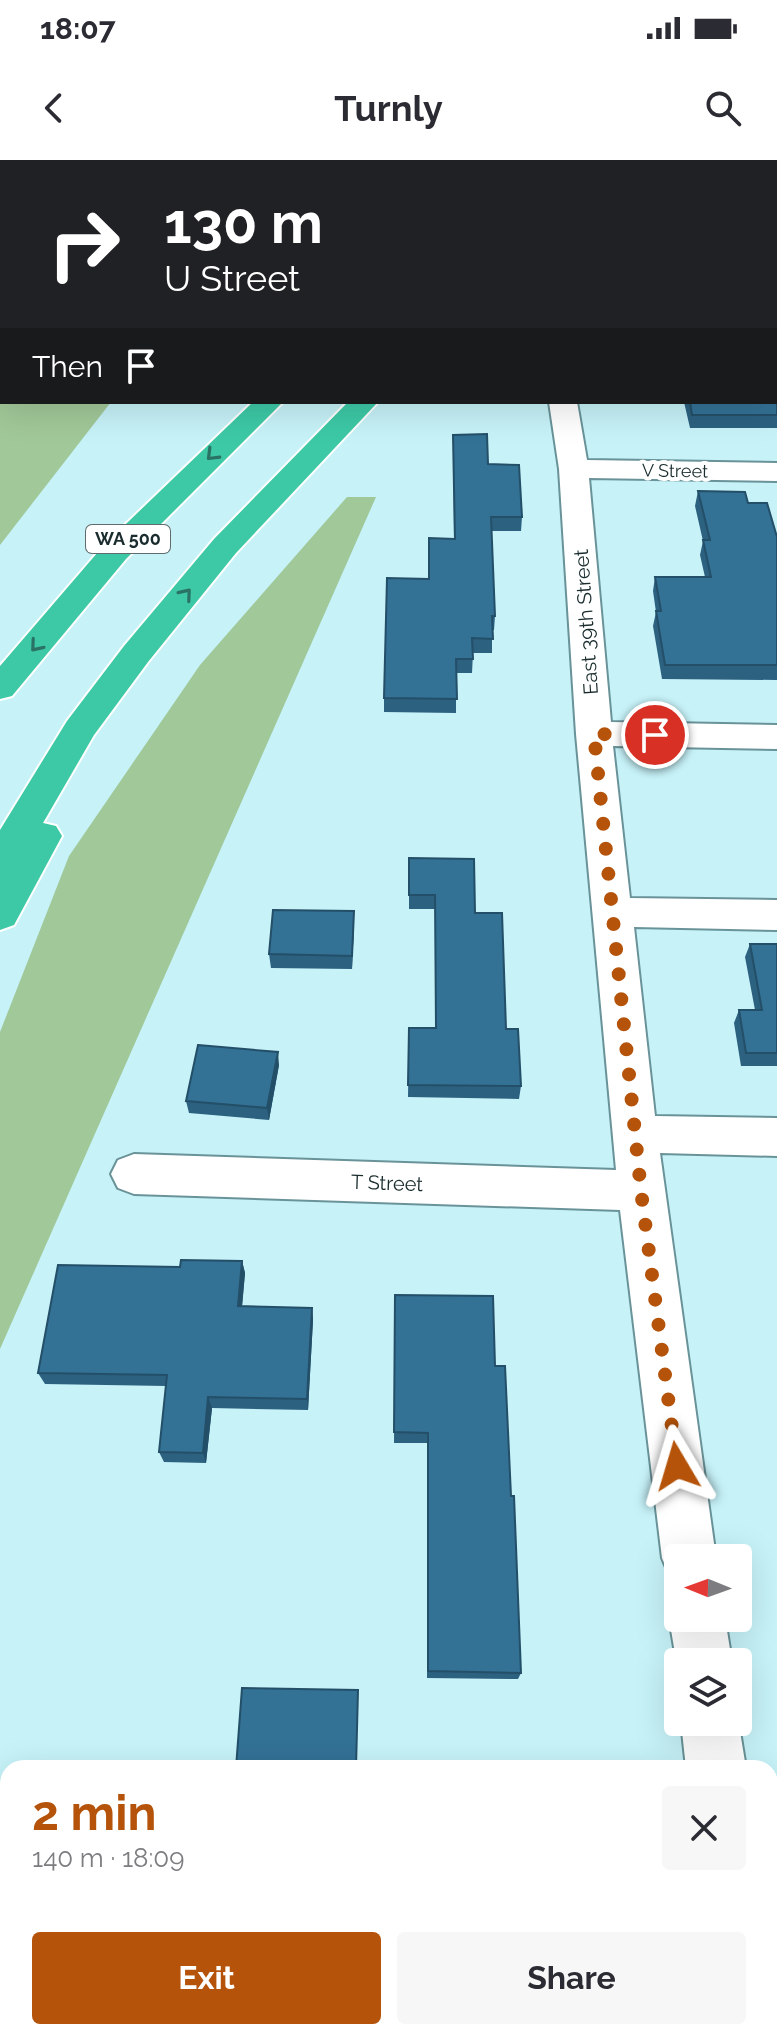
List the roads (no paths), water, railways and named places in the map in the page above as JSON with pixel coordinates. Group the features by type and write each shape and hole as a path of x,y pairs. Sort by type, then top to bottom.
{"highway":[{"name":"WA 500","path":"0,688 115,552 216,450 267,404"},
{"path":"0,862 80,729 136,654 278,489 362,404"},
{"path":"0,915 136,654"}],"street":[{"name":"East 39th Street","path":"563,404 574,469 594,734 641,1191 687,1544"},
{"name":"V Street","path":"574,469 777,472"},
{"path":"594,734 777,737"},
{"path":"612,912 777,915"},
{"path":"635,1134 777,1137"},
{"name":"T Street","path":"134,1174 641,1191"},
{"path":"712,1736 715,1760"}]}
